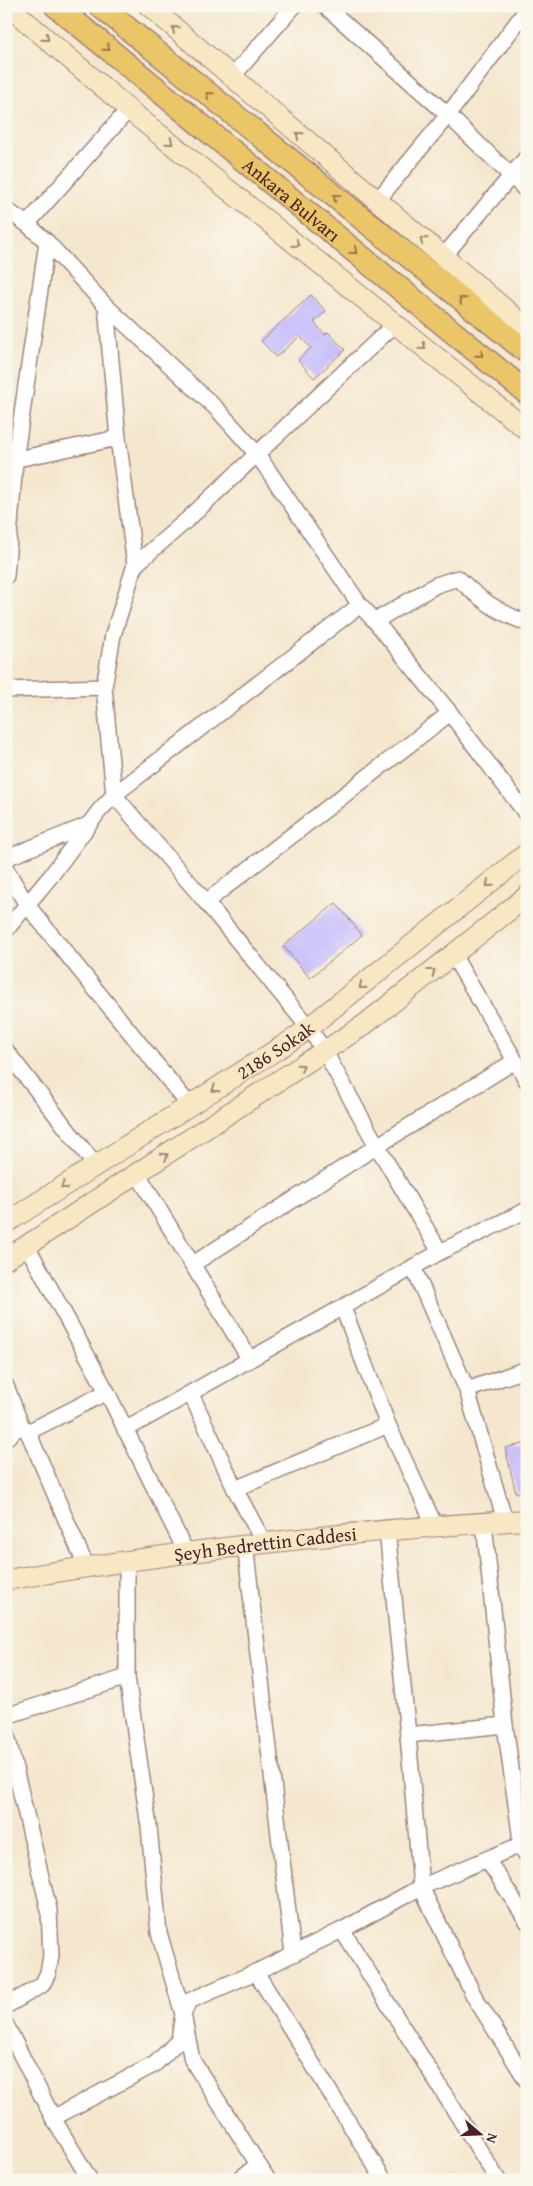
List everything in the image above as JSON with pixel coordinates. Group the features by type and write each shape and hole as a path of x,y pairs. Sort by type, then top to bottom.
{"main road":[{"name":"Ankara Bulvarı","path":"56,6 527,392"},
{"name":"Ankara Bulvarı","path":"100,6 527,352"},
{"path":"149,6 527,328"},
{"path":"9,12 527,430"},
{"name":"2186 Sokak","path":"6,1223 309,1028 527,853"},
{"name":"2186 Sokak","path":"6,1259 364,1025 527,896"},
{"name":"Şeyh Bedrettin Caddesi","path":"6,1580 86,1566 254,1543 344,1533 527,1520"}],"street":[{"path":"232,77 294,6"},
{"path":"325,6 448,115 527,191"},
{"path":"377,201 448,115 527,9"},
{"path":"27,224 129,109"},
{"path":"443,257 527,157"},
{"path":"6,210 27,224 47,242 106,306 218,410 256,454 360,605 450,713 527,815"},
{"path":"6,576 11,461 47,242"},
{"path":"106,306 118,438 135,565 113,635 104,687 114,794 206,902 309,1028 325,1052 377,1146 440,1252"},
{"path":"135,565 188,520 395,324"},
{"path":"11,461 118,438"},
{"path":"375,621 436,585 458,578 475,594 502,614 527,623"},
{"path":"6,930 114,794 360,605"},
{"path":"6,690 104,687"},
{"path":"206,902 450,713"},
{"path":"6,858 88,825"},
{"path":"6,869 27,905 190,1106"},
{"path":"453,955 527,1080"},
{"path":"6,1051 96,1166"},
{"path":"193,1264 377,1146 515,1061"},
{"path":"137,1174 249,1358"},
{"path":"125,1430 191,1394 249,1358 343,1308 440,1252 527,1210"},
{"path":"27,1246 107,1392 186,1552"},
{"path":"413,1267 467,1390 506,1521"},
{"path":"343,1308 388,1424 435,1526"},
{"path":"467,1390 527,1369"},
{"path":"6,1386 86,1566"},
{"path":"6,1438 107,1392"},
{"path":"191,1394 235,1489 254,1543 292,1954"},
{"path":"235,1489 388,1424"},
{"path":"53,2118 155,2064 179,2040 183,2014 189,2001 256,1972 342,1930 421,1887 487,1859 523,1841 505,1725 484,1523"},
{"path":"387,1530 421,1887 474,1996 527,2080"},
{"path":"127,1560 127,1676 149,1826 159,1933 183,2014 192,2060 268,2180"},
{"path":"6,1716 127,1676"},
{"path":"408,1735 505,1725"},
{"path":"6,1731 48,1910 51,1956 48,1973 42,1985 6,2006"},
{"path":"487,1859 527,1922"},
{"path":"342,1930 498,2180"},
{"path":"256,1972 384,2180"},
{"path":"6,2025 11,2048 90,2180"},
{"path":"238,2180 258,2165"}],"building":[{"path":"311,295 326,311 314,322 325,335 328,332 345,350 314,378 298,360 311,348 300,336 276,357 261,341"},
{"path":"336,903 362,935 310,978 283,946"},
{"path":"527,1443 527,1491 516,1493 505,1448"}]}
